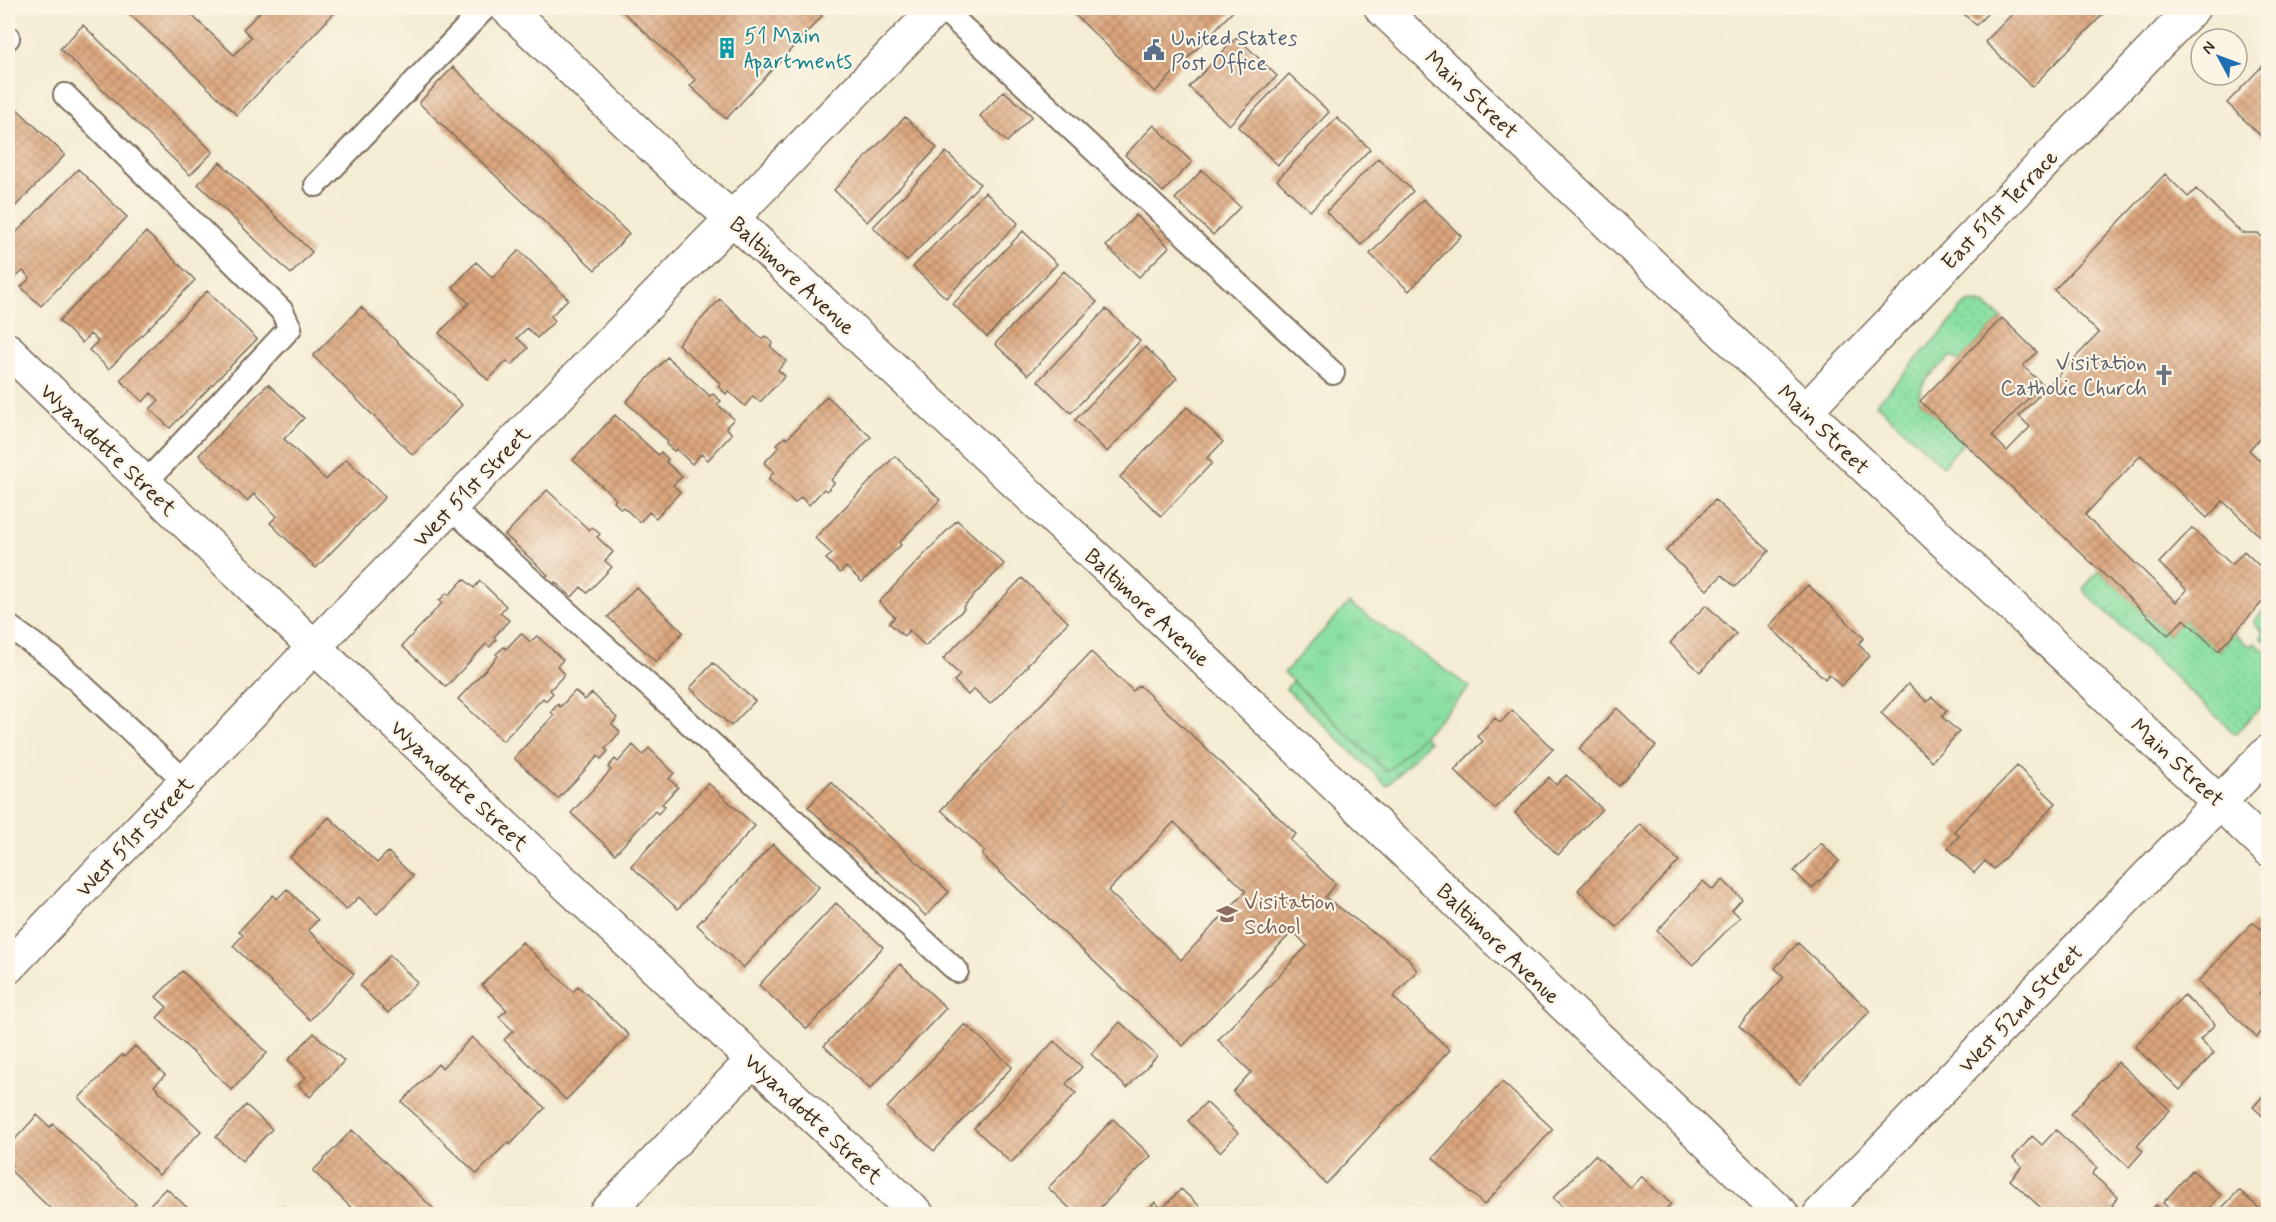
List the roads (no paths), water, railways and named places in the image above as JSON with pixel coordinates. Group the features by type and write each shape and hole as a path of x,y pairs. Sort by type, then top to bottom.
{"street":[{"name":"Baltimore Avenue","path":"507,8 683,176 732,218 1178,635 1782,1215"},
{"name":"West 51st Street","path":"8,967 314,647 937,8"},
{"name":"East 51st Terrace","path":"1805,411 2193,8"},
{"name":"Main Street","path":"1391,11 1805,411 2268,849"},
{"name":"Wyandotte Street","path":"8,350 314,647 917,1215"},
{"name":"West 52nd Street","path":"1820,1215 2268,752"},
{"path":"605,1215 753,1060"}],"lane":[{"path":"316,185 485,8"},
{"path":"942,8 1333,373"},
{"path":"65,96 282,310 290,328 145,483"},
{"path":"450,507 659,695 957,971"},
{"path":"8,626 54,657 186,782"}],"place":[{"name":"51 Main Apartments","path":"727,48"},
{"name":"United States Post Office","path":"1154,50"},
{"name":"Visitation Catholic Church","path":"2164,375"},
{"name":"Visitation School","path":"1227,914"}]}
